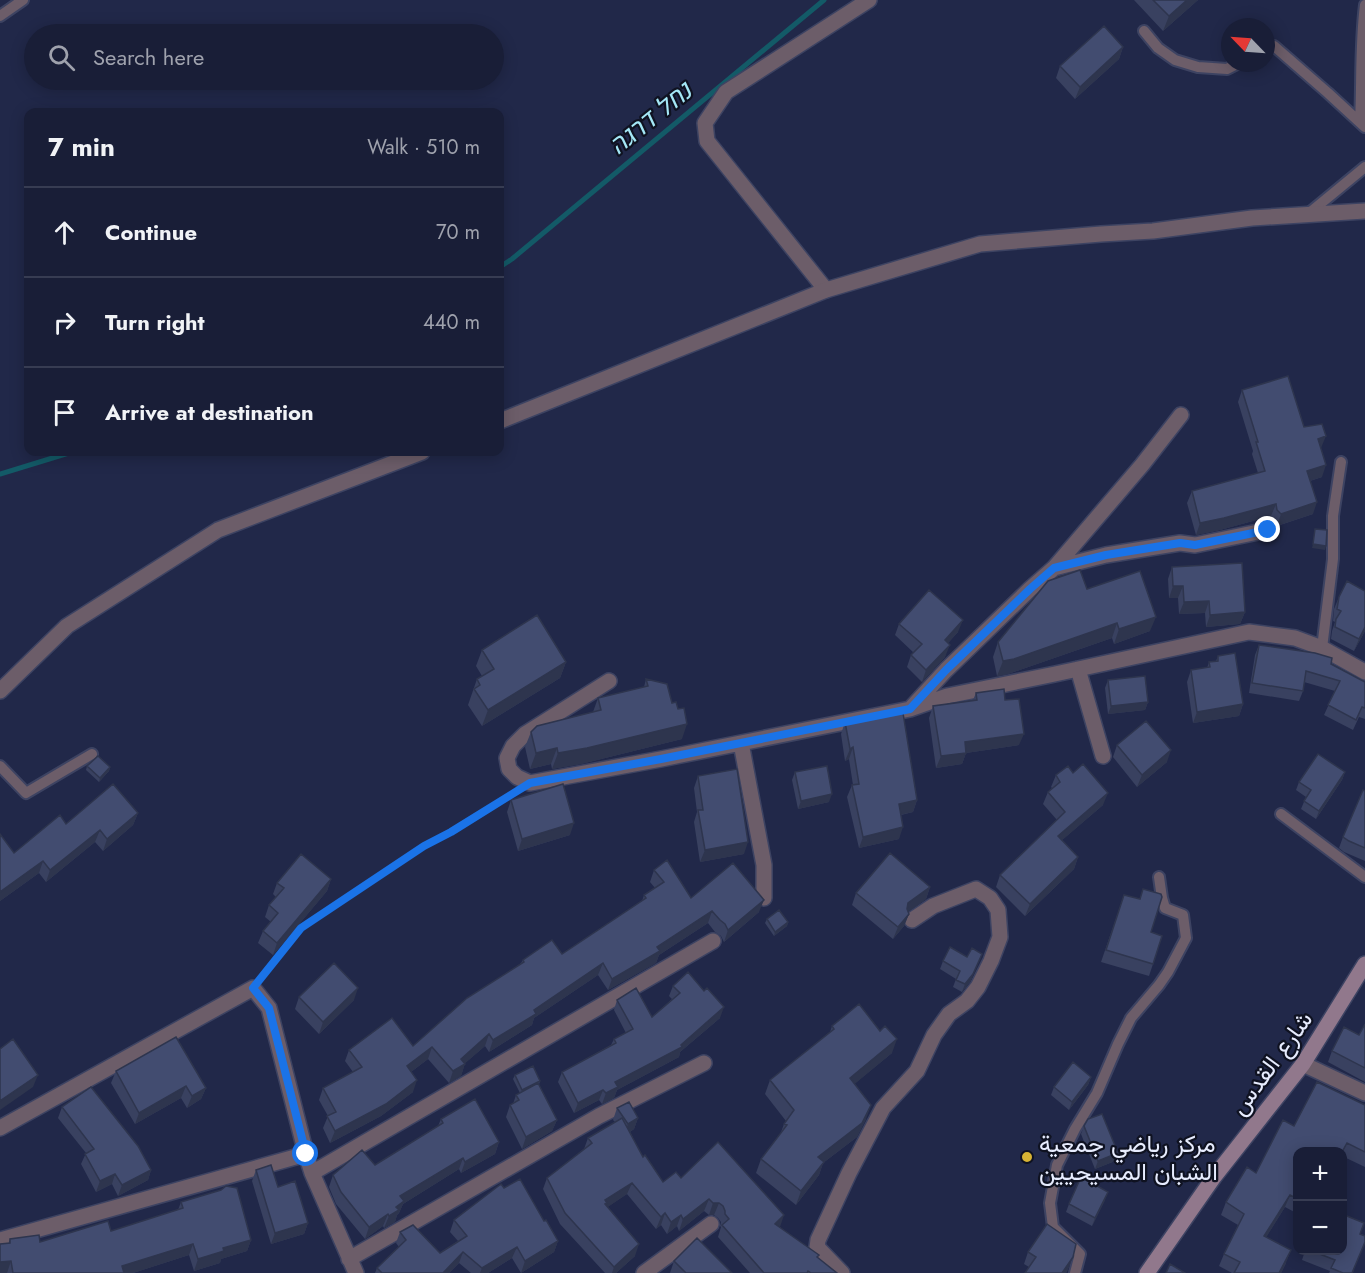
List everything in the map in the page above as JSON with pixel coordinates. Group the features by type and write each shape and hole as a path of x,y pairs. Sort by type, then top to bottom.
{"main road":[{"name":"شارع القدس","path":"1147,1273 1214,1177 1303,1064 1365,964"}],"street":[{"path":"826,290 707,141 705,123 726,92 869,0"},
{"path":"504,419 826,290 980,244 1153,231 1252,218 1365,211"},
{"path":"910,709 946,670 1054,568 1142,465 1181,415"},
{"path":"0,691 67,626 218,530 412,456"},
{"path":"1054,568 1106,555 1180,543 1195,545 1268,530"},
{"path":"609,681 525,734 513,746 507,758 509,769 517,777 530,783 910,709 947,696 1249,632 1295,638 1322,648 1365,672"},
{"path":"1078,669 1103,756"},
{"path":"741,743 764,865 764,898"},
{"path":"842,1273 817,1247 818,1240 849,1173 883,1108 916,1071 934,1035 949,1014 967,1001 978,987 1000,937 998,910 990,898 976,890 933,906 912,920"},
{"path":"312,1173 713,941"},
{"path":"0,1128 253,988 269,1008 312,1173 356,1273"},
{"path":"349,1259 599,1116 704,1063"},
{"path":"1303,1064 1365,1093"},
{"path":"0,1240 306,1154"},
{"path":"644,1273 711,1224"}],"lane":[{"path":"0,16 23,0"},
{"path":"1362,125 1361,35 1365,5"},
{"path":"1144,31 1158,48 1175,60 1198,67 1221,69"},
{"path":"1275,47 1362,125"},
{"path":"1307,215 1365,167"},
{"path":"1322,648 1333,559 1333,516 1341,462"},
{"path":"0,766 26,793 92,754"},
{"path":"1281,813 1365,877"},
{"path":"1075,1273 1080,1254 1053,1227 1050,1203 1057,1165 1097,1093 1131,1018 1168,972 1186,938 1183,915 1165,908 1159,877"}],"path":[{"path":"253,988 301,928 424,846 530,783"}],"building":[{"path":"1153,0 1187,0 1169,16"},
{"path":"1104,26 1123,47 1080,87 1060,66"},
{"path":"1288,376 1304,427 1322,424 1326,436 1318,439 1326,465 1307,471 1317,502 1281,514 1276,504 1200,523 1192,491 1265,471 1242,390"},
{"path":"1315,529 1327,530 1326,546 1313,544"},
{"path":"1242,563 1245,612 1210,615 1209,601 1184,602 1183,586 1173,586 1172,567"},
{"path":"1080,570 1087,589 1140,571 1156,617 1119,629 1117,623 1003,661 998,642 1048,581"},
{"path":"1347,581 1365,591 1365,627 1359,639 1335,627 1336,619 1341,611 1337,609 1339,597"},
{"path":"929,590 963,620 945,640 950,645 926,670 911,655 922,644 899,624"},
{"path":"537,615 566,662 488,710 474,689 480,685 477,679 494,669 482,650"},
{"path":"1259,645 1315,653 1332,658 1331,664 1365,682 1365,708 1362,707 1356,720 1328,705 1340,681 1306,671 1303,691 1252,683"},
{"path":"1235,653 1243,704 1197,712 1191,670 1210,667 1209,662 1218,661 1218,656"},
{"path":"1145,676 1148,702 1111,706 1108,680"},
{"path":"646,679 667,684 672,703 676,702 678,709 684,708 687,724 587,748 558,753 557,748 536,753 531,732 537,726 601,710 598,698 648,686"},
{"path":"1004,689 1005,700 1019,699 1024,734 965,742 966,753 941,756 933,706 977,700 976,693"},
{"path":"903,713 917,800 899,804 903,827 863,837 852,785 859,784 853,747 850,749 845,722"},
{"path":"1146,721 1171,750 1142,775 1117,745"},
{"path":"1318,754 1345,772 1319,811 1304,801 1311,790 1299,782"},
{"path":"98,756 110,767 100,778 87,766"},
{"path":"1083,764 1108,793 1058,836 1078,857 1030,904 1000,875 1065,812 1048,792 1060,782 1056,775 1068,766 1073,773"},
{"path":"827,766 832,794 801,801 795,772"},
{"path":"737,769 748,842 705,850 698,810 703,810 698,776"},
{"path":"113,784 138,813 107,839 100,830 50,870 43,861 0,892 0,834 14,853 60,815 66,824"},
{"path":"563,784 574,823 522,839 511,800"},
{"path":"1363,790 1365,791 1365,848 1343,837"},
{"path":"890,853 930,887 908,903 909,914 898,927 856,893"},
{"path":"301,854 331,879 277,943 263,931 278,913 269,905 284,888 277,883"},
{"path":"667,860 691,898 733,863 764,900 728,930 712,911 657,947 660,951 612,979 603,963 534,1010 536,1014 493,1040 489,1034 461,1059 465,1064 453,1071 432,1047 407,1066 417,1080 386,1104 335,1131 327,1116 336,1112 323,1088 362,1067 349,1050 392,1018 413,1046 467,998 524,962 523,960 552,940 562,954 646,898 644,895 664,882 654,870"},
{"path":"1143,889 1161,894 1162,897 1151,932 1162,936 1153,964 1106,950 1124,895 1140,899"},
{"path":"779,910 788,922 775,932 767,919"},
{"path":"950,947 967,957 972,948 982,954 973,974 965,984 956,980 960,971 943,961"},
{"path":"334,963 358,988 323,1022 299,997"},
{"path":"688,972 704,991 707,988 724,1007 681,1045 682,1047 615,1082 618,1087 606,1093 603,1090 578,1103 562,1072 616,1043 614,1039 633,1029 617,1000 636,988 652,1017 680,993 673,986"},
{"path":"859,1004 880,1031 885,1026 897,1039 850,1078 871,1105 862,1123 818,1157 824,1162 801,1191 761,1159 787,1125 784,1124 794,1110 770,1080 834,1029 832,1026"},
{"path":"1365,1024 1365,1068 1332,1051 1344,1027 1359,1035"},
{"path":"176,1037 206,1088 192,1096 186,1086 139,1113 116,1071"},
{"path":"13,1039 38,1075 0,1101 0,1049"},
{"path":"1073,1062 1091,1077 1072,1102 1054,1087"},
{"path":"533,1066 540,1081 522,1090 515,1075"},
{"path":"1317,1082 1365,1105 1365,1152 1347,1143 1345,1147 1293,1147 1293,1196 1290,1195 1264,1236 1291,1250 1279,1273 1234,1273 1240,1262 1224,1254 1244,1214 1226,1202 1247,1167 1256,1173 1283,1120 1294,1126"},
{"path":"538,1083 557,1120 526,1137 510,1105 519,1100 516,1095"},
{"path":"91,1087 138,1146 151,1170 122,1185 115,1174 100,1181 85,1154 94,1149 62,1107"},
{"path":"475,1099 499,1142 465,1162 463,1158 400,1196 404,1201 396,1207 399,1210 389,1216 388,1214 369,1227 341,1192 333,1175 362,1150 375,1165 443,1123 441,1119"},
{"path":"629,1102 638,1118 628,1124 617,1108"},
{"path":"1102,1114 1118,1153 1098,1161 1084,1126 1088,1119"},
{"path":"622,1118 643,1157 645,1155 663,1182 676,1172 681,1178 718,1142 784,1215 775,1224 819,1255 817,1257 837,1273 808,1271 807,1273 764,1273 722,1225 729,1219 723,1206 719,1203 713,1203 709,1199 683,1219 681,1215 671,1222 665,1213 661,1217 632,1183 605,1200 607,1203 605,1204 639,1244 614,1267 565,1213 547,1178 592,1143 588,1138"},
{"path":"271,1165 278,1187 295,1181 308,1223 275,1233 256,1170"},
{"path":"1081,1177 1108,1192 1095,1218 1069,1204"},
{"path":"520,1179 558,1241 525,1261 517,1247 482,1268 463,1252 443,1273 382,1273 377,1268 406,1240 400,1232 413,1225 440,1253 467,1236 454,1220 501,1184 504,1188"},
{"path":"226,1186 237,1188 251,1240 223,1248 224,1251 198,1259 193,1244 122,1266 124,1273 13,1273 11,1261 0,1262 0,1244 10,1243 10,1239 39,1235 40,1242 108,1221 111,1231 183,1208 181,1202 221,1190"},
{"path":"1347,1216 1364,1223 1360,1234 1365,1236 1365,1242 1352,1273 1343,1273 1331,1268 1335,1260 1322,1255 1347,1255"},
{"path":"1047,1224 1076,1244 1073,1257 1062,1273 1025,1273 1036,1257 1028,1252"},
{"path":"697,1238 732,1273 686,1273 674,1261"},
{"path":"1170,1264 1185,1273 1166,1273"}],"waterway":[{"name":"נחל דרגה","path":"504,264 824,0"},
{"name":"נחל דרגה","path":"0,474 59,456"}],"place":[{"name":"مركز رياضي جمعية الشبان المسيحيين","path":"1027,1157"}],"route":[{"path":"306,1154 269,1008 253,988 301,928 424,846 530,783 910,709 946,670 1054,568 1106,555 1180,543 1195,545 1268,530"}]}
